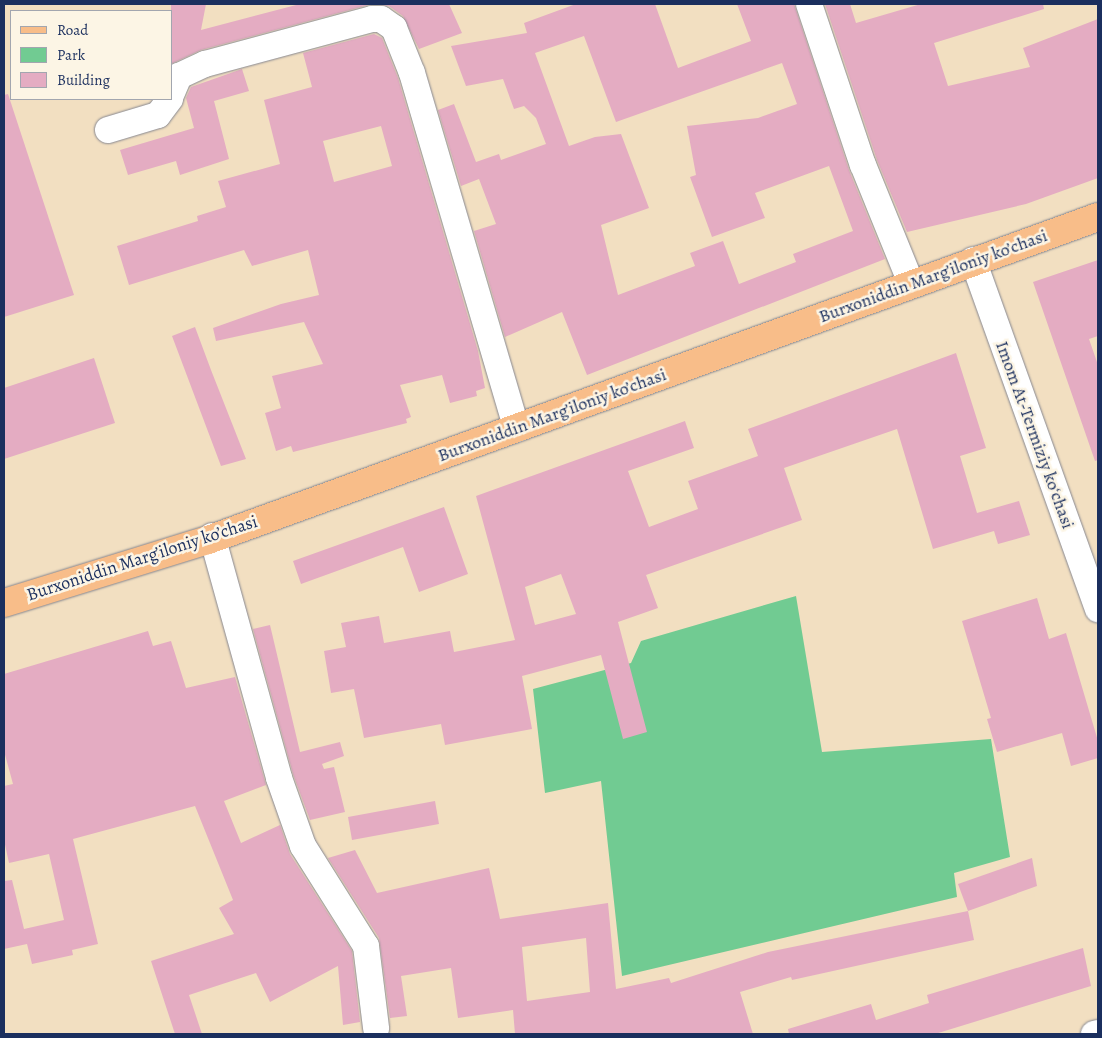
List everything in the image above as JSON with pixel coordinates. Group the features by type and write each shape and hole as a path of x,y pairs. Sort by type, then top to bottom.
{"main road":[{"name":"Burxoniddin Marg’iloniy ko’chasi","path":"4,603 208,540 212,536 516,429 972,260 1098,217"}],"street":[{"path":"809,4 863,165 911,283"},
{"path":"172,93 179,76 205,64 372,19 381,19 394,28 412,73 516,429"},
{"path":"108,130 158,115 169,100"},
{"name":"Imom At-Termiziy koʻchasi","path":"972,260 1098,609"},
{"path":"212,536 279,778 303,846 366,946 376,1028"},
{"path":"1094,1034 1098,1032"}],"green space":[{"path":"796,596 822,752 991,739 1010,857 954,873 957,897 622,976 601,781 545,793 533,689 631,663 641,641"}],"building":[{"path":"171,4 206,4 201,30 300,4 372,4 201,50 172,64"},
{"path":"372,4 449,4 462,33 419,49 403,16 389,6"},
{"path":"576,4 655,4 678,68 751,41 737,4 794,4 849,170 885,259 587,375 562,312 505,337 474,231 496,224 479,179 461,186 438,110 454,104 476,162 499,154 501,160 546,144 536,118 524,106 514,109 503,79 466,86 451,46 527,33 524,23","holes":["584,36 616,122 782,63 797,104 758,118 687,126 696,175 690,177 712,237 765,218 755,193 829,166 853,231 793,254 796,262 739,284 723,241 690,253 695,266 618,295 601,225 649,208 621,134 595,137 569,146 535,53"]},
{"path":"825,4 850,4 856,23 921,4 1043,4 1044,9 934,43 948,86 1030,67 1023,48 1098,19 1098,178 1026,204 907,232 877,160"},
{"path":"374,34 382,38 398,78 478,351 485,388 476,391 477,396 450,403 442,375 400,385 411,417 406,419 407,423 293,452 291,446 276,451 265,413 281,408 272,376 323,364 304,322 216,341 213,328 281,304 319,295 308,250 252,266 244,250 129,285 117,246 198,221 197,216 226,207 218,181 280,164 264,100 312,87 303,53","holes":["381,126 392,166 334,182 323,141"]},
{"path":"242,69 249,91 214,101 229,159 180,175 176,161 128,175 120,150 194,128 186,98 191,87"},
{"path":"8,94 74,295 4,317 4,95"},
{"path":"1098,260 1098,336 1089,339 1098,365 1098,460 1095,461 1033,282"},
{"path":"195,327 246,459 221,466 172,336"},
{"path":"956,353 986,448 960,456 977,513 1019,501 1030,535 998,544 994,531 933,549 897,429 784,468 802,520 646,575 658,608 618,622 647,732 623,739 601,655 522,676 532,729 445,745 441,724 364,738 354,689 331,693 324,651 346,647 341,623 379,616 384,643 450,631 454,652 515,640 476,496 685,421 694,448 628,471 649,527 698,509 688,481 758,456 748,429","holes":["561,574 576,614 535,625 525,587"]},
{"path":"94,358 115,423 4,459 4,388"},
{"path":"444,507 468,574 419,592 403,547 301,584 293,561"},
{"path":"1037,598 1049,639 1066,633 1098,741 1098,758 1071,766 1062,733 997,752 987,719 991,718 962,621"},
{"path":"270,625 300,752 340,742 344,756 322,764 324,769 334,767 345,812 310,820 293,774 253,629"},
{"path":"148,631 153,646 171,641 186,688 235,677 266,785 224,801 241,843 280,825 290,854 352,951 360,1022 343,1025 338,966 270,1002 256,973 189,995 202,1034 175,1034 151,961 234,934 219,908 233,900 195,806 73,839 98,944 72,950 73,955 32,964 27,944 4,949 4,881 12,880 24,929 64,920 49,854 9,863 4,840 4,786 13,784 4,751 4,674"},
{"path":"435,801 439,824 352,840 348,817"},
{"path":"355,850 377,893 489,868 500,919 608,903 616,989 669,978 671,983 768,952 968,911 974,940 792,980 791,977 740,992 753,1034 515,1034 513,1010 458,1018 451,968 401,976 407,1016 390,1018 379,938 328,858","holes":["586,938 590,992 527,1001 522,947"]},
{"path":"1032,858 1037,886 968,911 958,884"},
{"path":"1083,948 1091,986 935,1034 789,1034 788,1029 871,1004 876,1020 929,1003 927,995"}]}
